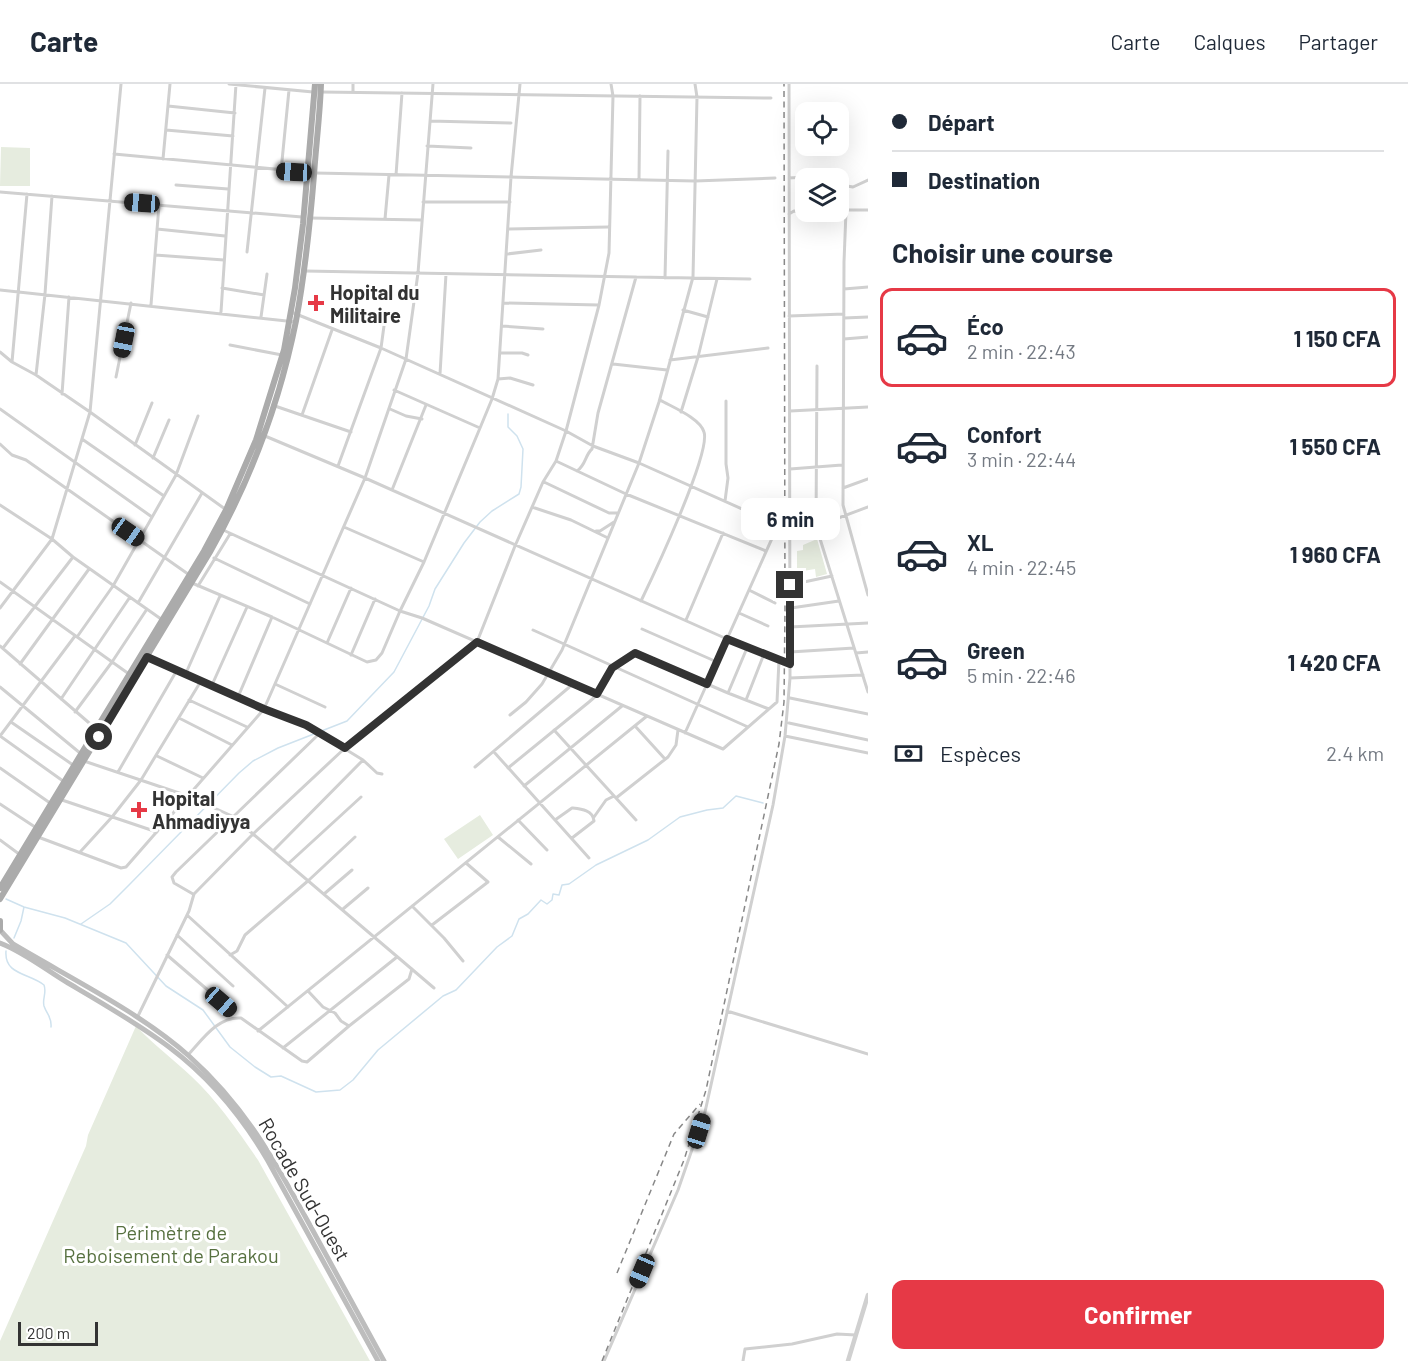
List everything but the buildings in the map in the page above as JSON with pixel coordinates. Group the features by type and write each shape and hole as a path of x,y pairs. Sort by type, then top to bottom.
{"main road":[{"path":"315,84 318,92"},
{"path":"0,888 75,766 83,758 195,584 263,436 273,406 304,271 318,92 321,84"},
{"path":"0,899 60,800 97,729 220,529 256,440 293,317 307,218"},
{"path":"0,921 0,930"},
{"name":"Rocade Sud-Ouest","path":"0,930 13,944 137,1018 188,1055 236,1104 267,1148 384,1361"},
{"name":"Rocade Sud-Ouest","path":"0,943 157,1038 211,1085 263,1151 378,1361"}],"street":[{"path":"0,608 52,538 90,412 121,84"},
{"path":"163,159 170,84"},
{"path":"230,84 318,92 771,98"},
{"path":"221,312 236,84"},
{"path":"353,84 353,92"},
{"path":"38,837 122,868 126,867 264,709 365,478 406,359 418,273 433,84"},
{"path":"230,533 195,584 367,662 376,660 382,653 445,514 498,379 511,177 520,84"},
{"path":"137,1018 191,908 194,894 253,834 345,748 477,642 532,507 543,482 556,461 606,277 611,179 613,96 611,84"},
{"path":"510,715 526,702 548,674 564,644 627,494 660,400 693,277 697,97 695,84"},
{"path":"604,1361 687,1167 705,1112 773,805 785,736 790,698 789,84"},
{"path":"247,252 264,86"},
{"path":"281,171 289,90"},
{"path":"396,175 402,93"},
{"path":"639,180 640,96"},
{"path":"168,106 235,113"},
{"path":"430,121 511,123"},
{"path":"166,130 233,136"},
{"path":"427,146 471,148"},
{"path":"665,278 668,151"},
{"path":"114,154 311,173 695,181 775,178"},
{"path":"385,219 389,175"},
{"path":"789,178 795,178"},
{"path":"849,186 853,187 868,180"},
{"path":"176,185 228,189"},
{"path":"0,192 307,218 422,220"},
{"path":"12,362 27,194"},
{"path":"36,375 52,196"},
{"path":"423,202 510,202"},
{"path":"151,305 159,205"},
{"path":"849,209 868,210"},
{"path":"789,214 795,211"},
{"path":"845,222 843,488 845,516 868,595"},
{"path":"509,229 608,227"},
{"path":"157,229 225,236"},
{"path":"507,254 541,250"},
{"path":"155,255 224,260"},
{"path":"304,271 750,279"},
{"path":"261,317 267,274"},
{"path":"440,374 446,274"},
{"path":"577,471 584,465 593,446 598,413 636,277"},
{"path":"681,412 698,357 717,279"},
{"path":"844,289 868,287"},
{"path":"222,288 264,295"},
{"path":"0,290 261,317 293,317 381,348 566,431 593,446 639,463 778,525 685,733"},
{"path":"62,394 69,297"},
{"path":"116,377 131,303"},
{"path":"504,303 599,305"},
{"path":"683,310 708,317"},
{"path":"338,466 381,348 386,311"},
{"path":"789,316 868,317"},
{"path":"502,326 543,329"},
{"path":"302,416 332,330"},
{"path":"844,339 868,337"},
{"path":"230,345 282,355"},
{"path":"670,360 768,348"},
{"path":"0,352 90,412 226,510"},
{"path":"500,353 528,355"},
{"path":"613,364 667,370"},
{"path":"817,366 816,526 868,692"},
{"path":"498,379 510,378 534,385"},
{"path":"394,390 480,428"},
{"path":"641,602 691,486 706,440 700,423 660,400"},
{"path":"725,501 728,478 726,401"},
{"path":"135,445 152,403"},
{"path":"392,490 426,405"},
{"path":"273,406 351,432"},
{"path":"790,411 868,408"},
{"path":"0,409 152,517"},
{"path":"390,409 406,416 422,419"},
{"path":"65,783 0,736 113,585 176,475 198,416"},
{"path":"153,458 169,420"},
{"path":"263,436 338,466 641,602 790,664"},
{"path":"82,439 164,496"},
{"path":"0,444 12,455 26,460 68,488 190,575"},
{"path":"556,461 627,494 766,551"},
{"path":"790,470 842,465"},
{"path":"843,488 868,479"},
{"path":"543,482 609,513 618,513"},
{"path":"138,603 163,556 202,493"},
{"path":"0,505 52,538 89,569 163,620"},
{"path":"532,507 571,520 608,538"},
{"path":"790,536 868,507"},
{"path":"594,531 600,531 615,521"},
{"path":"344,527 424,562"},
{"path":"220,529 400,610 725,749 777,702 779,660"},
{"path":"686,620 723,533"},
{"path":"73,557 2,647 97,729"},
{"path":"214,558 310,604"},
{"path":"20,664 89,569"},
{"path":"861,572 868,571"},
{"path":"790,585 832,576"},
{"path":"0,582 130,675"},
{"path":"327,643 351,588"},
{"path":"749,590 775,603"},
{"path":"186,674 220,595"},
{"path":"61,699 130,597"},
{"path":"351,655 375,599"},
{"path":"790,608 839,601"},
{"path":"212,685 247,607"},
{"path":"75,712 147,609"},
{"path":"739,613 768,626"},
{"path":"238,697 272,617"},
{"path":"790,627 868,623"},
{"path":"642,629 717,662"},
{"path":"533,630 748,727"},
{"path":"728,693 747,647"},
{"path":"790,652 868,652"},
{"path":"508,768 597,694 614,667 627,657 639,653 769,709"},
{"path":"746,700 764,654"},
{"path":"147,657 264,709 306,725 363,760 377,773 382,774"},
{"path":"118,772 177,670"},
{"path":"790,678 863,675"},
{"path":"81,851 141,780 201,681"},
{"path":"276,684 325,707"},
{"path":"475,767 573,684"},
{"path":"0,687 83,758 188,796 232,816 434,988"},
{"path":"0,695 4,691"},
{"path":"790,698 868,714"},
{"path":"189,700 248,728"},
{"path":"524,786 622,706"},
{"path":"258,1030 647,716"},
{"path":"179,718 232,745"},
{"path":"11,722 75,766"},
{"path":"789,723 868,740"},
{"path":"635,726 665,759"},
{"path":"554,730 636,820"},
{"path":"572,838 594,821 594,817 606,800 615,797 665,759 676,745 678,730"},
{"path":"194,894 174,883 172,877 232,816 320,733"},
{"path":"785,736 868,753"},
{"path":"494,752 589,858"},
{"path":"157,756 203,778"},
{"path":"273,850 363,760"},
{"path":"0,768 52,804"},
{"path":"289,863 361,797"},
{"path":"60,800 157,832"},
{"path":"0,804 37,828"},
{"path":"555,820 572,808 588,811 594,817"},
{"path":"518,820 547,850"},
{"path":"230,955 237,951 245,935 355,837"},
{"path":"498,837 531,864"},
{"path":"0,840 21,855"},
{"path":"432,925 488,882 466,862"},
{"path":"324,894 352,870"},
{"path":"0,872 7,877"},
{"path":"343,909 368,888"},
{"path":"412,906 463,961"},
{"path":"186,915 288,1007"},
{"path":"177,935 233,986"},
{"path":"167,955 231,1010"},
{"path":"283,1048 397,957"},
{"path":"188,1055 225,1020 241,1018 302,1061 307,1062 409,979 412,969"},
{"path":"308,991 323,1007 349,1026"},
{"path":"727,1011 868,1054"},
{"path":"849,1361 868,1295"},
{"path":"743,1361 746,1349 792,1344 837,1334 856,1335"}],"green space":[{"path":"1,147 30,148 30,186 0,186"},
{"path":"817,539 827,574 816,577 815,569 797,572 797,551 803,550 803,545"},
{"path":"480,815 493,835 458,859 444,839"},
{"name":"Périmètre de Reboisement de Parakou","path":"136,1026 201,1085 243,1138 258,1160 370,1361 0,1361 0,1341"}],"waterway":[{"path":"81,924 110,904 253,761 278,748 347,721 394,672 429,606 435,589 464,543 492,511 519,494 523,449 517,436 508,427 508,414"},
{"path":"6,899 24,907 65,918 126,943 166,986 203,1010 230,1047 271,1077 281,1076 316,1092 340,1090 353,1080 378,1050 443,996 456,990 497,947 512,936 519,919 528,914 541,900 547,904 552,900 553,894 559,895 562,885 569,884 596,865 648,840 680,817 723,808 736,796 763,803"},
{"path":"14,938 24,907"},
{"path":"6,951 6,959 13,969 44,985 44,1003 51,1027"}],"railway":[{"path":"602,1361 684,1160 706,1090 779,744 784,702 785,609 784,84"},
{"path":"617,1273 674,1134 700,1104"}],"place":[{"name":"Hopital du Militaire","path":"316,303"},
{"name":"Hopital Ahmadiyya","path":"139,810"}],"route":[{"path":"99,737 147,657 264,709 306,725 345,748 398,708 477,642 597,694 612,668 635,653 707,684 727,639 790,664 790,585"}]}
